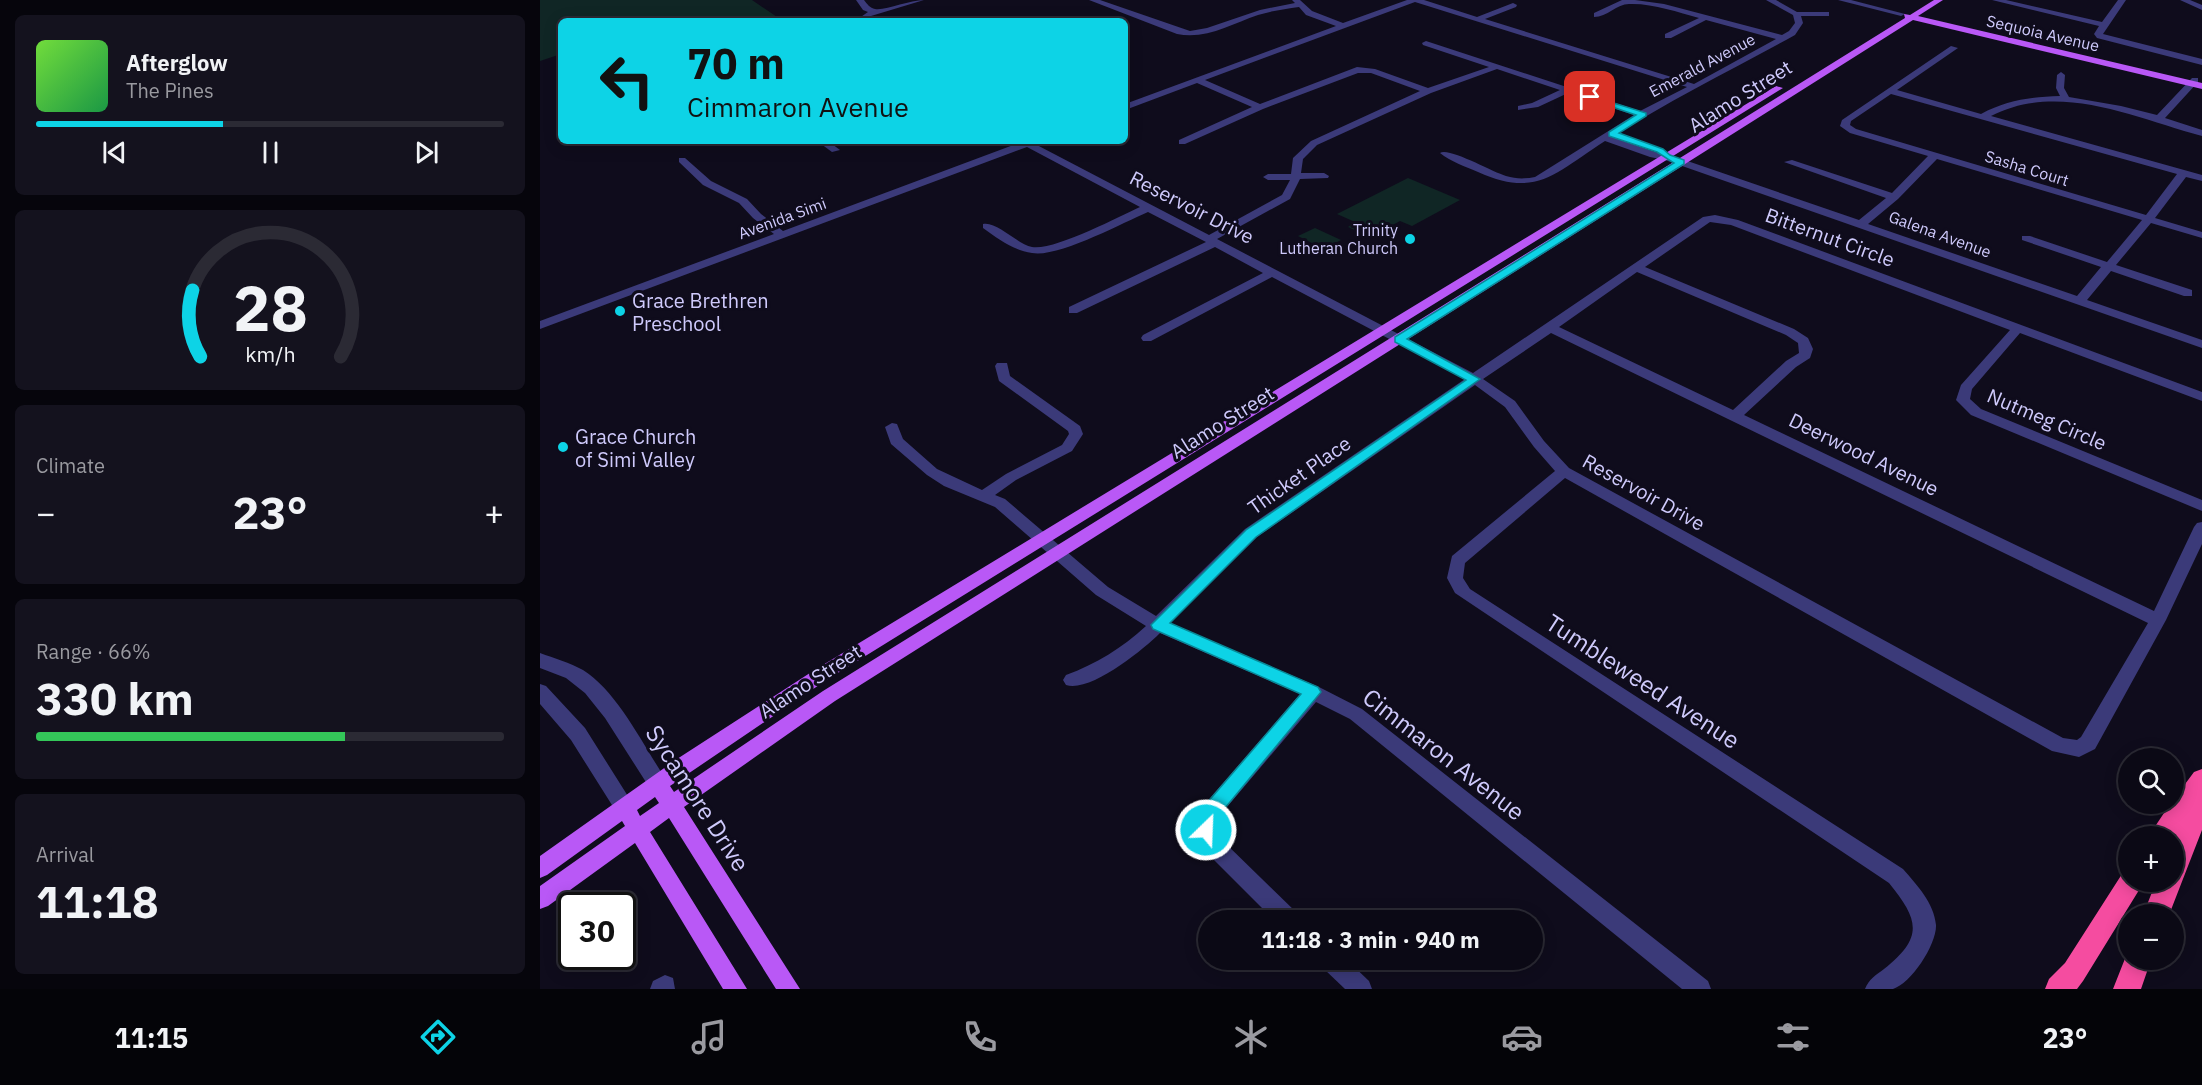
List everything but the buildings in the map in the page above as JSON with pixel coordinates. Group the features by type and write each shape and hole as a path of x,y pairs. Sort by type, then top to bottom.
{"highway":[{"path":"2168,826 2202,778"},
{"path":"2184,845 2202,799"},
{"path":"2059,989 2074,972 2125,892"},
{"path":"2127,989 2134,970"}],"main road":[{"name":"Alamo Street","path":"540,899 758,743 829,696 1681,162 1908,14 1923,0"},
{"name":"Alamo Street","path":"540,868 624,807 819,676 1667,157 1908,14 1939,0"},
{"name":"Sequoia Avenue","path":"1908,14 2198,83"},
{"name":"Sycamore Drive","path":"658,784 789,989"},
{"path":"624,807 736,989"}],"street":[{"path":"860,0 866,8 874,12"},
{"path":"863,18 874,12 920,0"},
{"path":"1093,0 1179,32 1191,34 1206,32 1265,11 1298,3 1314,16 1343,26"},
{"path":"1128,106 1415,0 1695,87"},
{"path":"1597,15 1624,0 1780,40"},
{"path":"1770,0 1796,14 1826,14"},
{"name":"Sequoia Avenue","path":"1842,0 1908,14"},
{"name":"Sequoia Avenue","path":"1858,0 1908,14"},
{"path":"1996,0 2103,25"},
{"path":"2122,0 2098,34 2105,38 2202,62"},
{"path":"2184,0 2202,8"},
{"path":"2006,9 2014,4"},
{"path":"1478,19 1513,5"},
{"name":"Emerald Avenue","path":"1445,153 1514,182 1538,179 1643,115 1780,40 1798,28 1796,14"},
{"path":"1668,36 1703,19"},
{"path":"1426,43 1643,115"},
{"path":"1890,91 1954,48"},
{"path":"2192,59 2202,49"},
{"path":"1073,310 1212,241 1277,204 1291,190 1296,177 1298,158 1314,143 1428,91 1499,66"},
{"path":"1182,142 1260,107 1358,70 1372,71 1428,91"},
{"path":"2061,75 2060,88 2066,100"},
{"path":"1197,81 1260,107"},
{"path":"2158,120 2198,83"},
{"path":"1521,108 1535,105 1568,90"},
{"path":"1890,91 2202,178"},
{"name":"Sasha Court","path":"1890,91 1847,120 1845,126 1853,131 1934,156 2202,235"},
{"path":"1982,117 2000,106 2014,102 2066,100 2104,105 2202,133"},
{"name":"Galena Avenue","path":"1609,136 1653,155 1667,157 2202,344"},
{"path":"826,144 835,150"},
{"name":"Avenida Simi","path":"540,326 1023,144"},
{"name":"Reservoir Drive","path":"1032,144 1148,208 1474,379 1510,404 1539,444 1564,471 2059,745 2079,749 2088,743 2158,620"},
{"path":"1861,224 1894,197 1934,156"},
{"path":"682,160 707,183 743,201 757,216 782,235"},
{"path":"1789,162 1894,197"},
{"path":"2079,301 2148,220 2183,173"},
{"path":"1268,177 1324,176"},
{"path":"987,226 1022,249 1040,253 1148,208"},
{"name":"Bitternut Circle","path":"1474,379 1551,328 1701,222 1715,218 1725,219 2202,397"},
{"path":"2026,238 2188,293"},
{"path":"1637,268 1790,332 1804,341 1808,349 1805,356 1791,364 1736,415"},
{"path":"1147,338 1273,272"},
{"name":"Deerwood Avenue","path":"1551,328 2158,620"},
{"name":"Nutmeg Circle","path":"2018,328 1966,388 1963,400 1976,412 2202,506"},
{"path":"985,495 1011,477 1059,453 1073,442 1076,434 1075,429 1004,378 1002,366"},
{"name":"Thicket Place","path":"1072,680 1098,671 1117,660 1159,625 1251,533 1474,379"},
{"name":"Cimmaron Avenue","path":"892,427 896,441 932,472 949,482 1000,502 1102,591 1159,625 1313,692 1356,714 1700,989"},
{"name":"Tumbleweed Avenue","path":"1564,471 1458,560 1453,573 1456,585 1464,593 1896,876 1913,894 1925,922 1926,935 1914,957 1876,989"},
{"path":"2158,620 2202,527"},
{"name":"Sycamore Drive","path":"540,660 582,678 604,703 658,784"},
{"path":"540,691 582,741 624,807"},
{"path":"1279,910 1214,846 1206,830 1212,810 1313,692"},
{"path":"1341,970 1360,989"}],"green space":[{"path":"540,0 752,0 779,18 558,18 558,55 540,61"},
{"path":"1408,178 1460,200 1412,226 1400,221 1370,237 1348,227 1355,222 1337,214"},
{"path":"1315,228 1341,240 1324,249 1298,236"}],"place":[{"name":"Trinity Lutheran Church","path":"1410,239"},
{"name":"Grace Brethren Preschool","path":"620,311"},
{"name":"Grace Church of Simi Valley","path":"563,447"}],"route":[{"path":"1206,830 1212,810 1313,692 1159,625 1251,533 1474,379 1399,339 1681,162 1667,157 1660,151 1612,134 1643,115 1590,97"}]}
